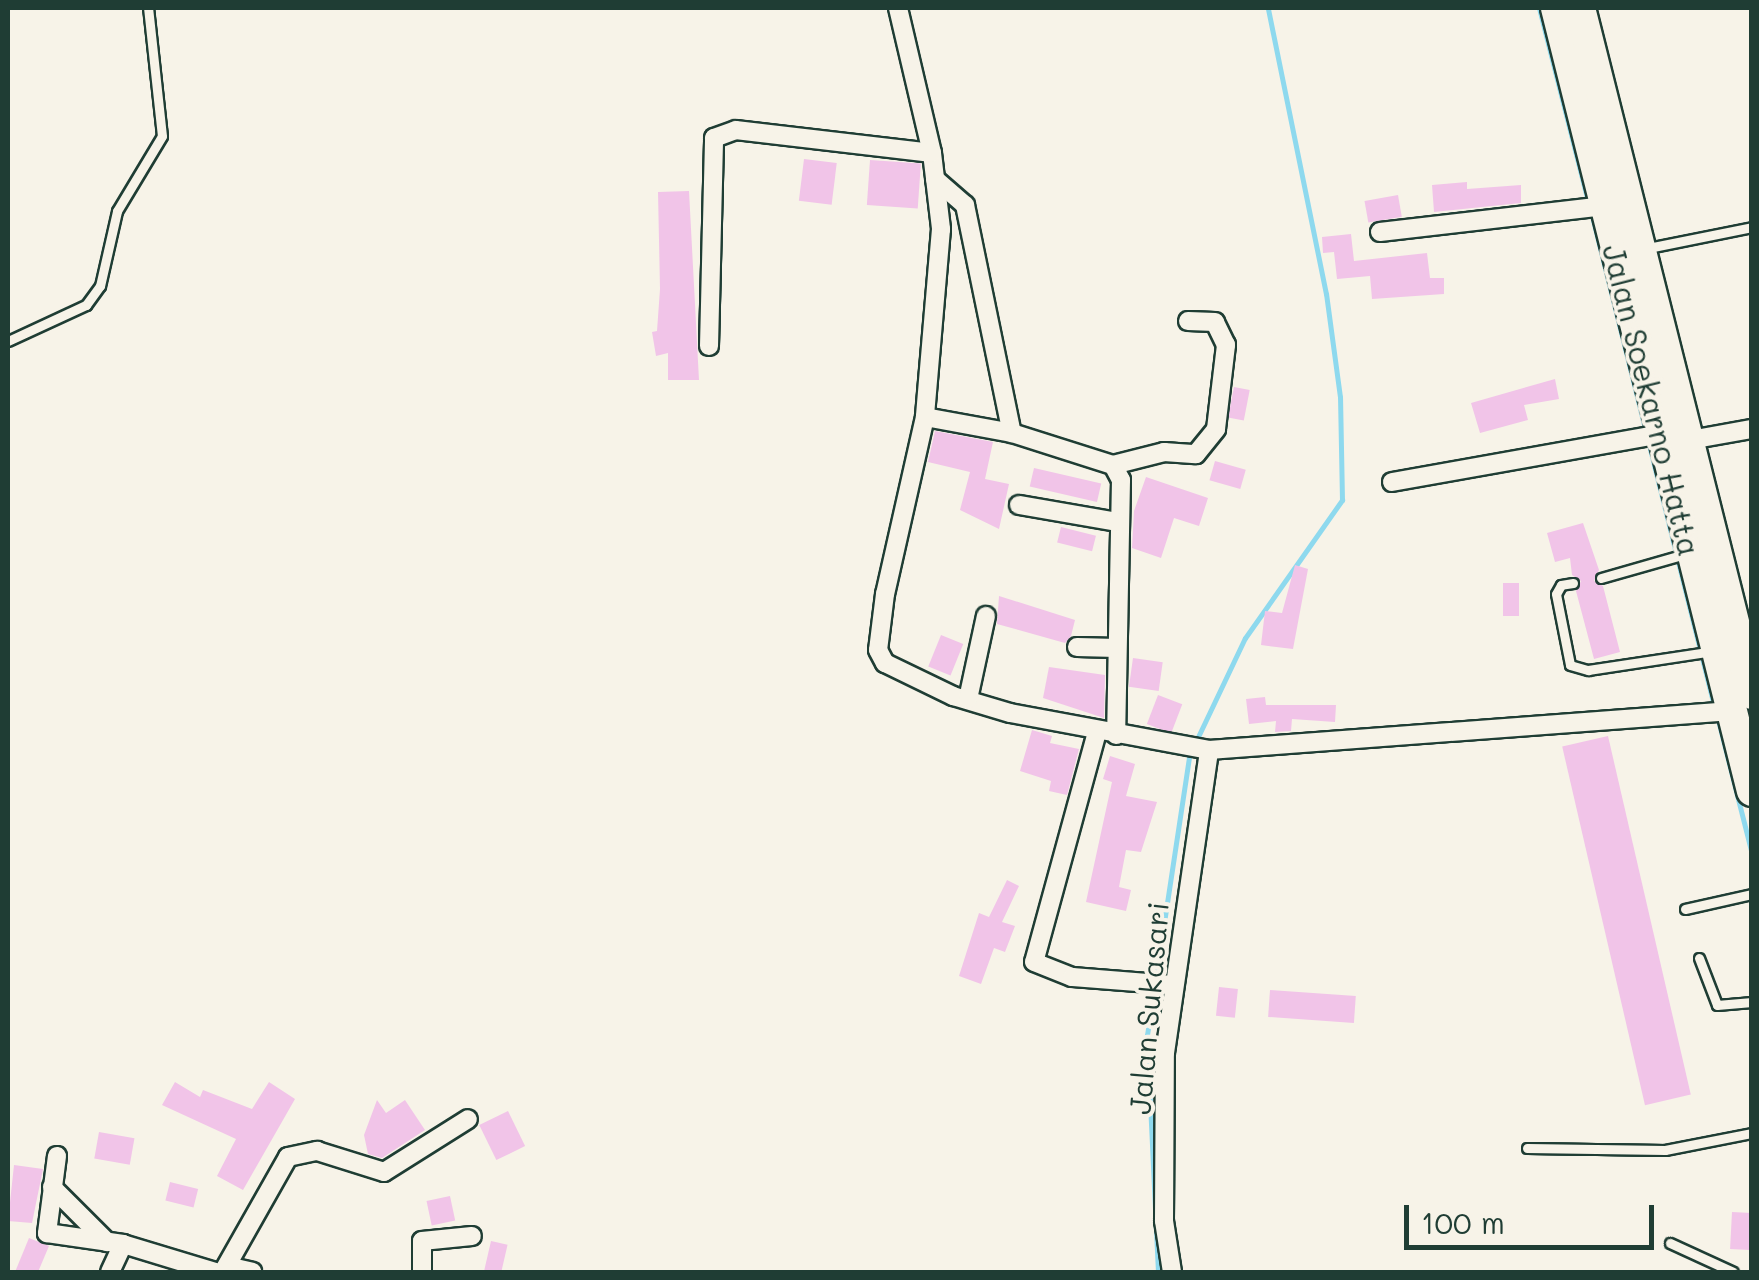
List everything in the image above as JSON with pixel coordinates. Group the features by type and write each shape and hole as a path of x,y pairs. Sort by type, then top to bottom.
{"highway":[{"name":"Jalan Soekarno Hatta","path":"1556,8 1599,207 1680,436 1690,553 1734,637"},
{"name":"Jalan Soekarno Hatta","path":"1580,8 1641,249 1680,436 1734,637 1736,706 1752,790"}],"street":[{"path":"898,8 932,152 941,230 925,417 878,650 906,677 968,700 1106,733 1204,750 1683,714 1736,706"},
{"path":"710,346 714,138 736,130 932,152"},
{"path":"935,179 955,191 968,214 1012,432"},
{"path":"1380,232 1533,218 1599,207"},
{"path":"925,417 1012,432 1113,465 1164,452 1196,454 1212,438 1223,332 1214,322 1188,320"},
{"path":"1392,482 1588,446 1752,428"},
{"path":"1113,465 1120,480 1117,648 1106,733 1034,962 1072,977 1168,984"},
{"path":"1019,505 1117,522"},
{"path":"968,700 986,616"},
{"path":"1077,648 1117,648"},
{"name":"Jalan Sukasari","path":"1172,1272 1164,1202 1168,984 1204,750"},
{"path":"222,1270 288,1157 316,1150 384,1172 468,1119"},
{"path":"57,1156 43,1229 222,1270 252,1272"},
{"path":"52,1187 115,1243"},
{"path":"422,1272 422,1241 472,1236"},
{"path":"110,1272 115,1243"}],"lane":[{"path":"8,341 53,323 96,295 117,211 157,150 162,136 148,8"},
{"path":"1641,249 1752,227"},
{"path":"1602,578 1690,553"},
{"path":"1574,583 1561,584 1556,594 1570,665 1588,670 1734,637"},
{"path":"1685,909 1752,894"},
{"path":"1699,958 1709,997 1717,1005 1748,1004"},
{"path":"1526,1148 1665,1150 1752,1133"},
{"path":"1670,1243 1733,1272"}],"building":[{"path":"804,159 837,163 832,205 799,201"},
{"path":"870,160 921,164 918,208 867,205"},
{"path":"1467,182 1467,189 1521,185 1521,203 1434,212 1432,185"},
{"path":"689,191 699,380 668,380 668,353 656,356 652,332 657,331 660,289 658,192"},
{"path":"1398,195 1402,217 1368,223 1365,201"},
{"path":"1351,234 1354,261 1427,253 1430,278 1444,278 1444,294 1372,299 1370,276 1337,279 1334,252 1323,253 1322,237"},
{"path":"1555,379 1559,399 1524,405 1528,420 1480,433 1471,403"},
{"path":"1234,387 1250,390 1244,420 1228,417"},
{"path":"935,431 993,442 985,479 1009,484 999,529 960,510 970,472 928,462"},
{"path":"1215,461 1246,470 1240,489 1209,480"},
{"path":"1034,468 1101,484 1097,502 1030,487"},
{"path":"1146,477 1208,498 1199,526 1174,518 1161,558 1132,548 1134,511"},
{"path":"1583,523 1599,570 1594,581 1603,586 1620,652 1594,659 1576,591 1581,581 1572,575 1570,558 1555,562 1547,533"},
{"path":"1061,527 1096,536 1092,551 1057,543"},
{"path":"1295,565 1308,569 1293,649 1261,645 1265,611 1282,613"},
{"path":"1503,583 1519,583 1519,616 1503,616"},
{"path":"999,596 1075,620 1071,636 1065,643 997,624"},
{"path":"941,635 963,644 951,676 928,667"},
{"path":"1133,658 1163,662 1159,691 1129,687"},
{"path":"1049,667 1105,675 1104,718 1043,698"},
{"path":"1158,695 1182,704 1171,733 1147,724"},
{"path":"1265,697 1266,705 1336,705 1335,722 1292,719 1291,731 1275,732 1276,721 1249,724 1246,699"},
{"path":"1032,730 1052,736 1050,743 1079,749 1067,795 1049,791 1051,781 1020,771"},
{"path":"1608,736 1691,1095 1645,1105 1562,747"},
{"path":"1110,756 1135,764 1126,796 1157,802 1141,852 1126,850 1119,887 1131,890 1126,911 1086,902 1112,782 1103,779"},
{"path":"1007,880 1019,886 1002,922 1015,926 1005,952 994,948 981,984 959,976 979,913 989,917"},
{"path":"1219,987 1238,989 1235,1018 1216,1016"},
{"path":"1270,990 1356,996 1354,1023 1268,1017"},
{"path":"175,1082 200,1097 203,1090 252,1109 269,1082 295,1099 243,1190 217,1176 236,1139 162,1105"},
{"path":"377,1100 386,1113 405,1100 425,1130 382,1158 368,1154 364,1135"},
{"path":"508,1111 525,1146 496,1160 479,1125"},
{"path":"99,1132 134,1138 130,1165 94,1159"},
{"path":"14,1165 43,1169 32,1223 8,1221"},
{"path":"170,1182 198,1189 194,1207 165,1200"},
{"path":"450,1196 455,1220 432,1225 427,1201"},
{"path":"1732,1212 1752,1213 1750,1250 1730,1249"},
{"path":"29,1238 49,1246 38,1272 15,1272"},
{"path":"491,1241 508,1245 501,1272 484,1271"}],"waterway":[{"path":"1196,741 1245,638 1342,500 1340,397 1326,294 1268,8"},
{"path":"1539,8 1588,201"},
{"path":"1591,212 1714,706"},
{"path":"1717,716 1752,854"},
{"path":"1158,1272 1147,1035 1190,751"}]}
